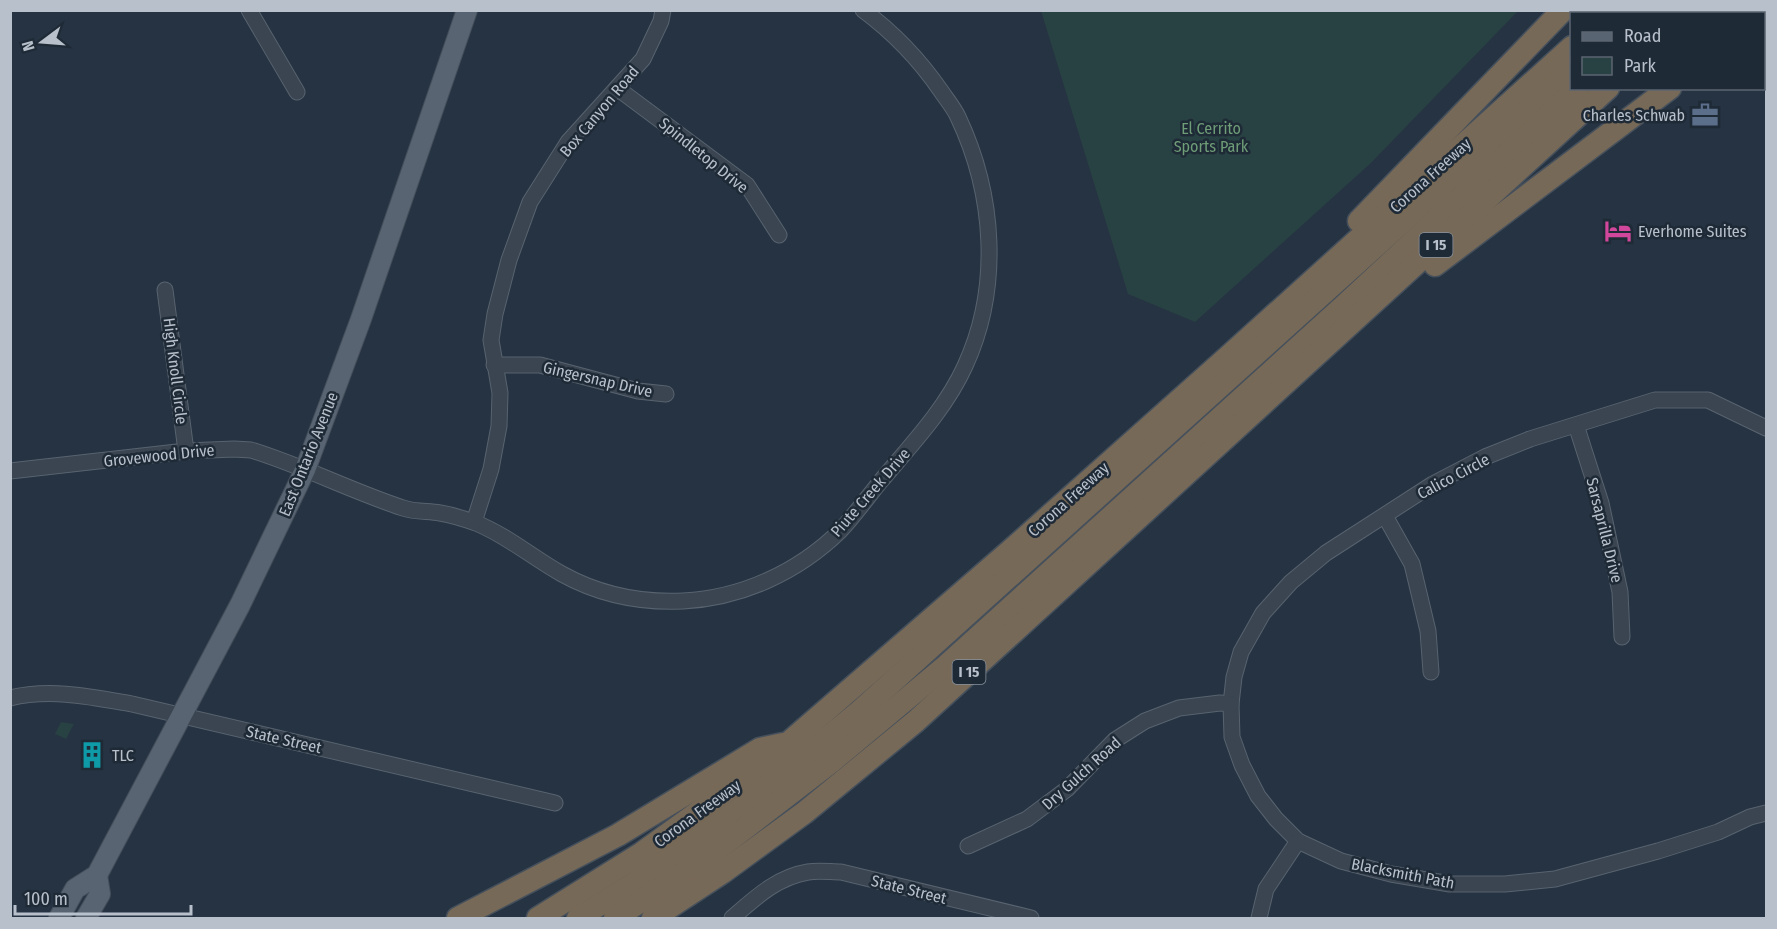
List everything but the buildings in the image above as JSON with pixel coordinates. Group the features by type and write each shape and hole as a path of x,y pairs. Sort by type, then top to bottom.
{"highway":[{"path":"1230,355 1563,10"},
{"name":"Corona Freeway","path":"538,918 642,853 763,765 1230,355 1570,49"},
{"path":"578,918 633,884 745,805 860,711 1570,71"},
{"path":"615,918 705,859 831,762 946,666 1518,146 1576,90"},
{"path":"1518,146 1549,124 1586,90"},
{"name":"I 15","path":"653,918 723,872 804,813 916,721 1606,90"},
{"path":"1266,402 1453,250 1668,90"},
{"path":"458,918 618,835 760,749 790,742"}],"main road":[{"name":"East Ontario Avenue","path":"59,918 75,889 97,875 240,605 305,470 361,319 467,10"},
{"name":"East Ontario Avenue","path":"86,918 100,894 97,875"}],"street":[{"path":"249,10 297,92"},
{"name":"Box Canyon Road","path":"474,522 491,469 499,426 500,393 491,340 495,314 509,260 530,202 568,142 643,59 661,21 663,10"},
{"name":"Piute Creek Drive","path":"305,470 408,509 474,522 506,537 563,575 602,592 639,601 685,601 729,594 771,580 811,555 840,531 935,416 965,367 979,325 988,285 989,241 985,199 971,151 957,116 931,77 906,47 863,10"},
{"name":"Spindletop Drive","path":"617,88 747,185 779,235"},
{"name":"High Knoll Circle","path":"165,290 186,451"},
{"name":"Gingersnap Drive","path":"494,364 540,365 638,392 666,394"},
{"name":"Calico Circle","path":"1231,704 1234,677 1241,652 1263,613 1291,582 1326,553 1433,484 1485,457 1530,439 1655,400 1708,400 1764,422"},
{"name":"Sarsaprilla Drive","path":"1576,425 1601,503 1620,592 1623,637"},
{"name":"Grovewood Drive","path":"10,471 186,451 234,449 251,450 305,470"},
{"path":"1385,516 1412,564 1428,631 1431,672"},
{"name":"State Street","path":"10,698 20,695 70,693 181,715 555,803"},
{"name":"Dry Gulch Road","path":"968,846 1027,819 1067,789 1115,740 1145,721 1179,708 1220,703 1231,704"},
{"name":"Blacksmith Path","path":"1231,704 1232,737 1242,765 1258,796 1276,819 1298,841 1341,861 1391,874 1450,884 1505,884 1555,879 1647,855 1718,832 1750,817 1767,813"},
{"path":"1259,918 1266,890 1298,841"},
{"name":"State Street","path":"732,918 760,893 786,878 810,872 842,872 1031,918"}],"green space":[{"name":"El Cerrito Sports Park","path":"1041,10 1518,11 1371,163 1195,322 1128,294"},
{"path":"61,722 74,724 66,739 55,734"}],"place":[{"name":"Charles Schwab","path":"1705,115"},
{"name":"Everhome Suites","path":"1618,231"},
{"name":"TLC","path":"92,755"}]}
